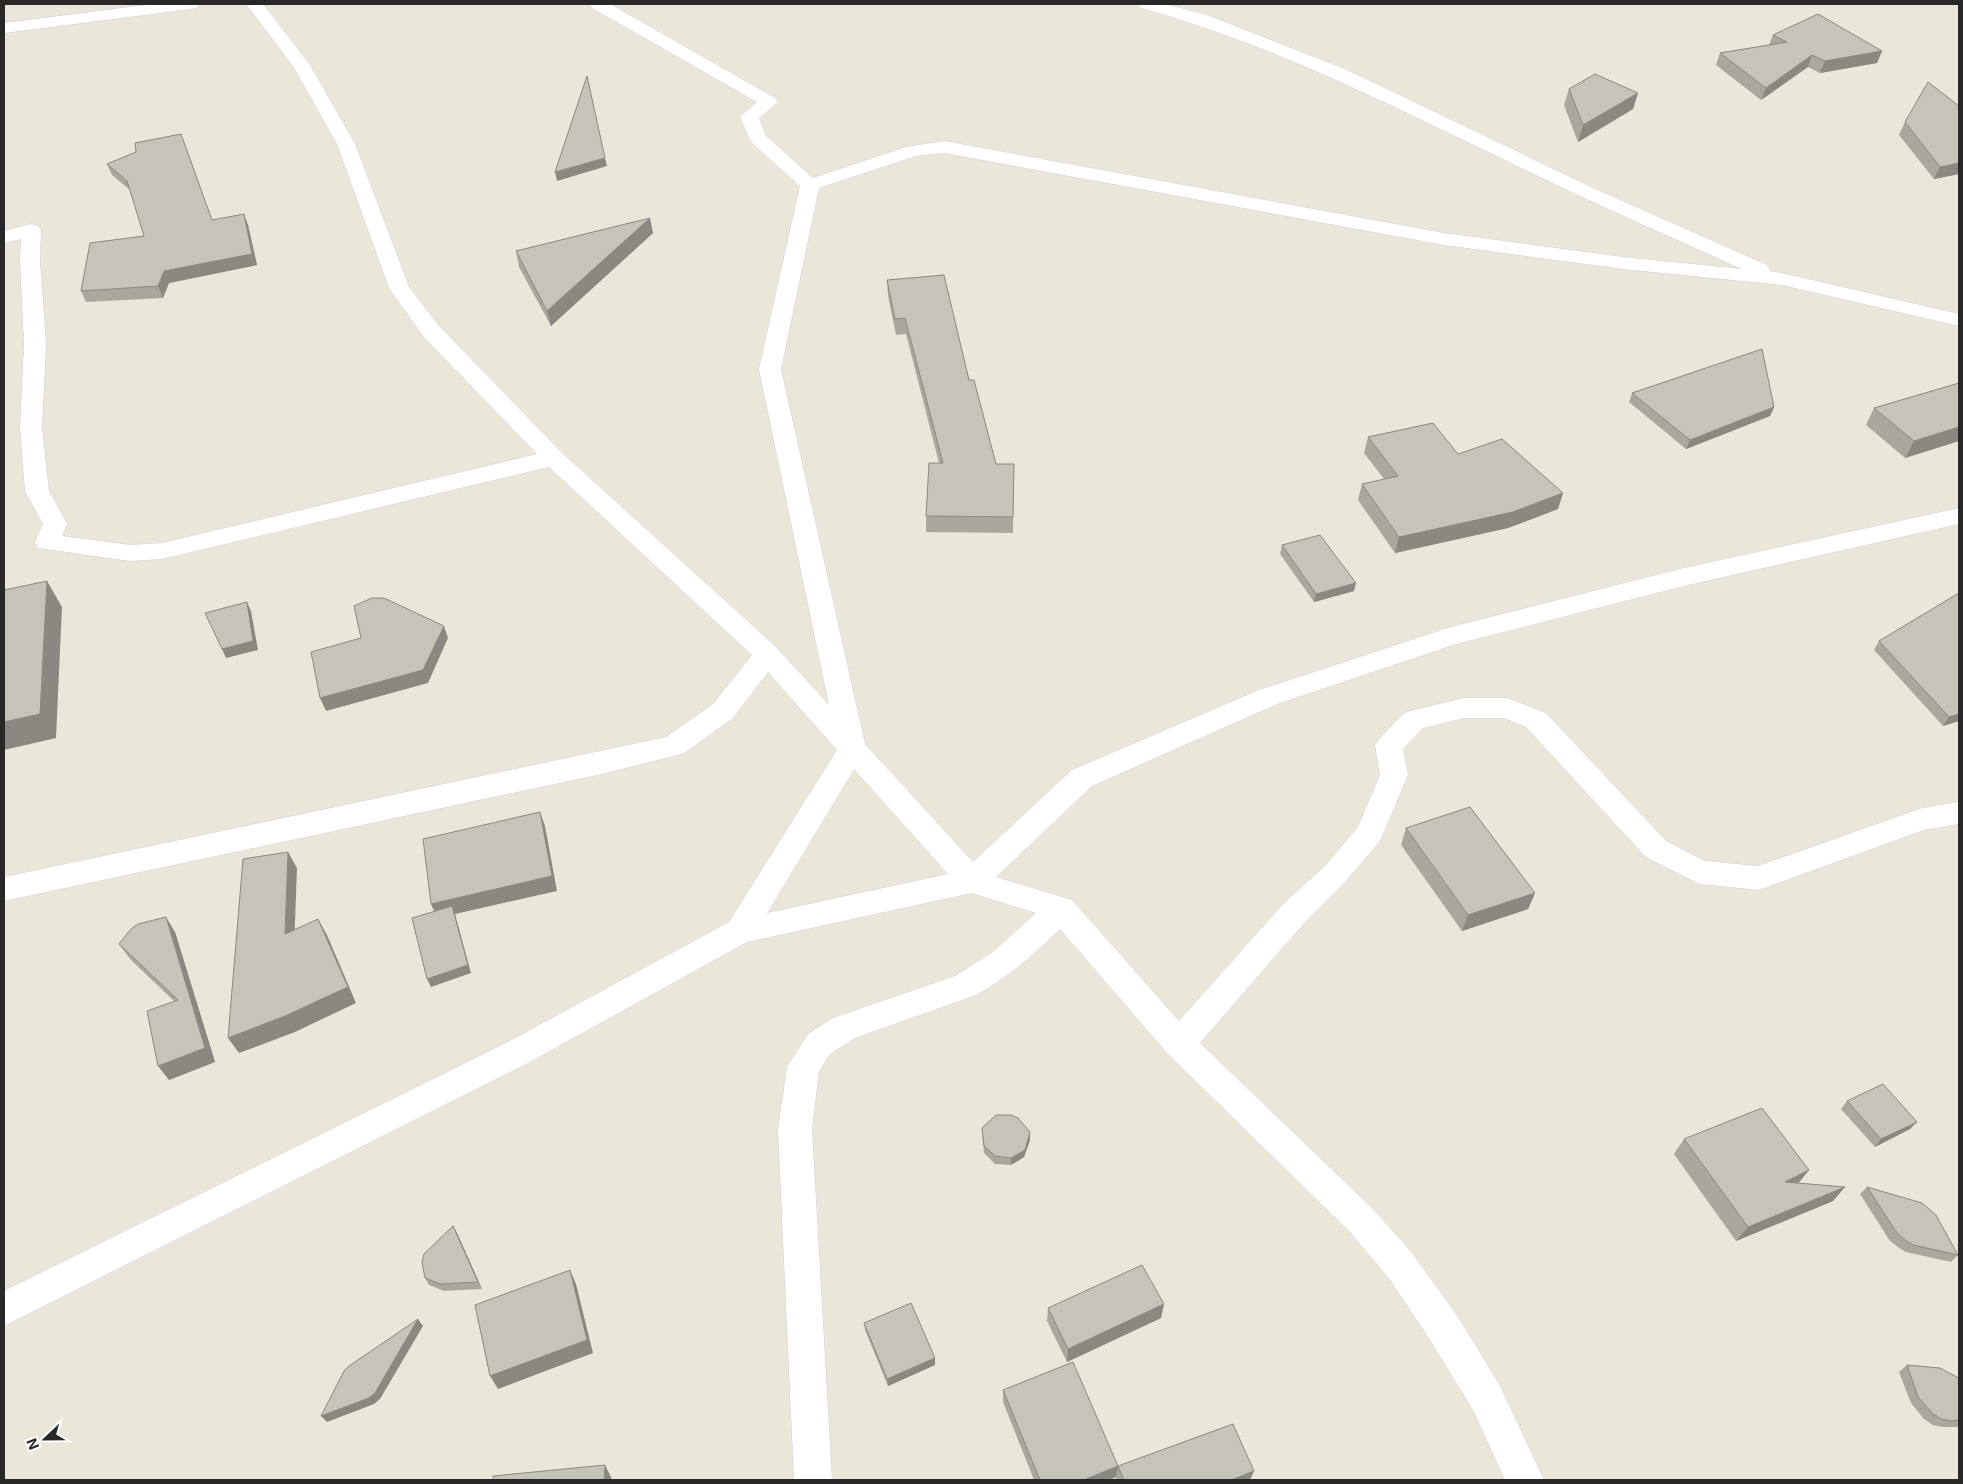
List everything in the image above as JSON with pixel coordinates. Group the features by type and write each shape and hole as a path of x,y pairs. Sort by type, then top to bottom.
{"street":[{"path":"4,28 191,4"},
{"path":"254,4 301,65 346,144 400,288 431,331 554,458 767,654 972,881"},
{"path":"598,4 769,102 749,117 758,138 810,185"},
{"path":"1147,4 1201,20 1339,73 1586,192 1782,279"},
{"path":"810,185 913,152 944,147 1444,239 1623,264 1782,279 1959,320"},
{"path":"740,932 852,749 770,369 810,185"},
{"path":"4,237 31,230 30,260 35,344 31,428 37,491 55,524 47,542 130,553 162,551 554,458"},
{"path":"972,881 1082,778 1268,698 1451,636 1684,577 1959,516"},
{"path":"4,889 602,763 674,746 723,711 767,654"},
{"path":"1179,1044 1294,913 1335,874 1370,833 1394,776 1389,746 1414,720 1464,708 1507,708 1536,720 1656,849 1700,872 1759,878 1922,819 1959,812"},
{"path":"4,1309 517,1053 740,932 972,881 1061,908 1179,1044 1361,1220 1400,1265 1444,1327 1486,1397 1525,1480"},
{"path":"813,1480 795,1129 803,1067 818,1044 844,1028 965,986 983,977 1016,951 1061,908"}],"building":[{"path":"1818,14 1882,51 1825,61 1812,55 1766,88 1720,53 1787,42 1773,35"},
{"path":"1595,74 1638,93 1583,125 1569,89"},
{"path":"587,76 605,158 555,172"},
{"path":"1928,82 1959,106 1959,163 1940,167 1905,122"},
{"path":"181,134 212,220 244,214 252,254 164,271 158,286 81,291 90,243 144,236 127,181 107,164 136,152 135,143"},
{"path":"650,218 547,311 516,251"},
{"path":"944,275 969,380 974,380 996,464 1014,464 1013,517 926,516 929,463 943,463 905,318 895,319 887,280"},
{"path":"1762,349 1774,407 1690,440 1632,393"},
{"path":"1959,383 1959,427 1914,441 1874,408"},
{"path":"1433,423 1458,454 1502,439 1563,493 1513,512 1399,537 1362,484 1398,476 1368,437"},
{"path":"1320,535 1356,583 1316,594 1282,545"},
{"path":"47,581 40,714 4,722 4,590"},
{"path":"1959,593 1959,714 1949,717 1879,641"},
{"path":"372,598 384,598 444,626 423,670 320,698 311,652 361,638 354,606"},
{"path":"247,602 253,641 222,649 205,613"},
{"path":"1470,807 1535,893 1468,915 1406,828"},
{"path":"540,812 552,876 431,904 423,839"},
{"path":"288,852 285,934 318,919 348,987 285,1016 228,1038 243,859"},
{"path":"452,906 468,965 427,979 412,918"},
{"path":"166,917 205,1048 158,1066 147,1011 178,1000 119,944 131,929 138,924"},
{"path":"1883,1084 1917,1122 1881,1139 1847,1101"},
{"path":"1762,1108 1809,1170 1785,1182 1845,1187 1748,1227 1684,1139"},
{"path":"996,1115 1011,1115 1018,1118 1030,1132 1025,1150 1011,1158 995,1156 984,1146 982,1128"},
{"path":"1867,1187 1922,1203 1936,1215 1958,1255 1913,1245 1905,1240 1897,1233"},
{"path":"453,1226 478,1282 440,1284 425,1278 422,1262 424,1254"},
{"path":"1142,1265 1164,1304 1068,1349 1048,1308"},
{"path":"570,1270 587,1340 490,1376 475,1305"},
{"path":"911,1303 935,1358 887,1379 864,1323"},
{"path":"418,1319 375,1393 369,1398 321,1416 344,1371 349,1366"},
{"path":"1073,1362 1118,1466 1084,1480 1040,1480 1003,1390"},
{"path":"1907,1365 1940,1368 1959,1379 1959,1420 1941,1419 1932,1413 1918,1397"},
{"path":"1233,1424 1254,1471 1231,1480 1124,1480 1118,1466"},
{"path":"605,1465 604,1480 493,1480 493,1476"}]}
